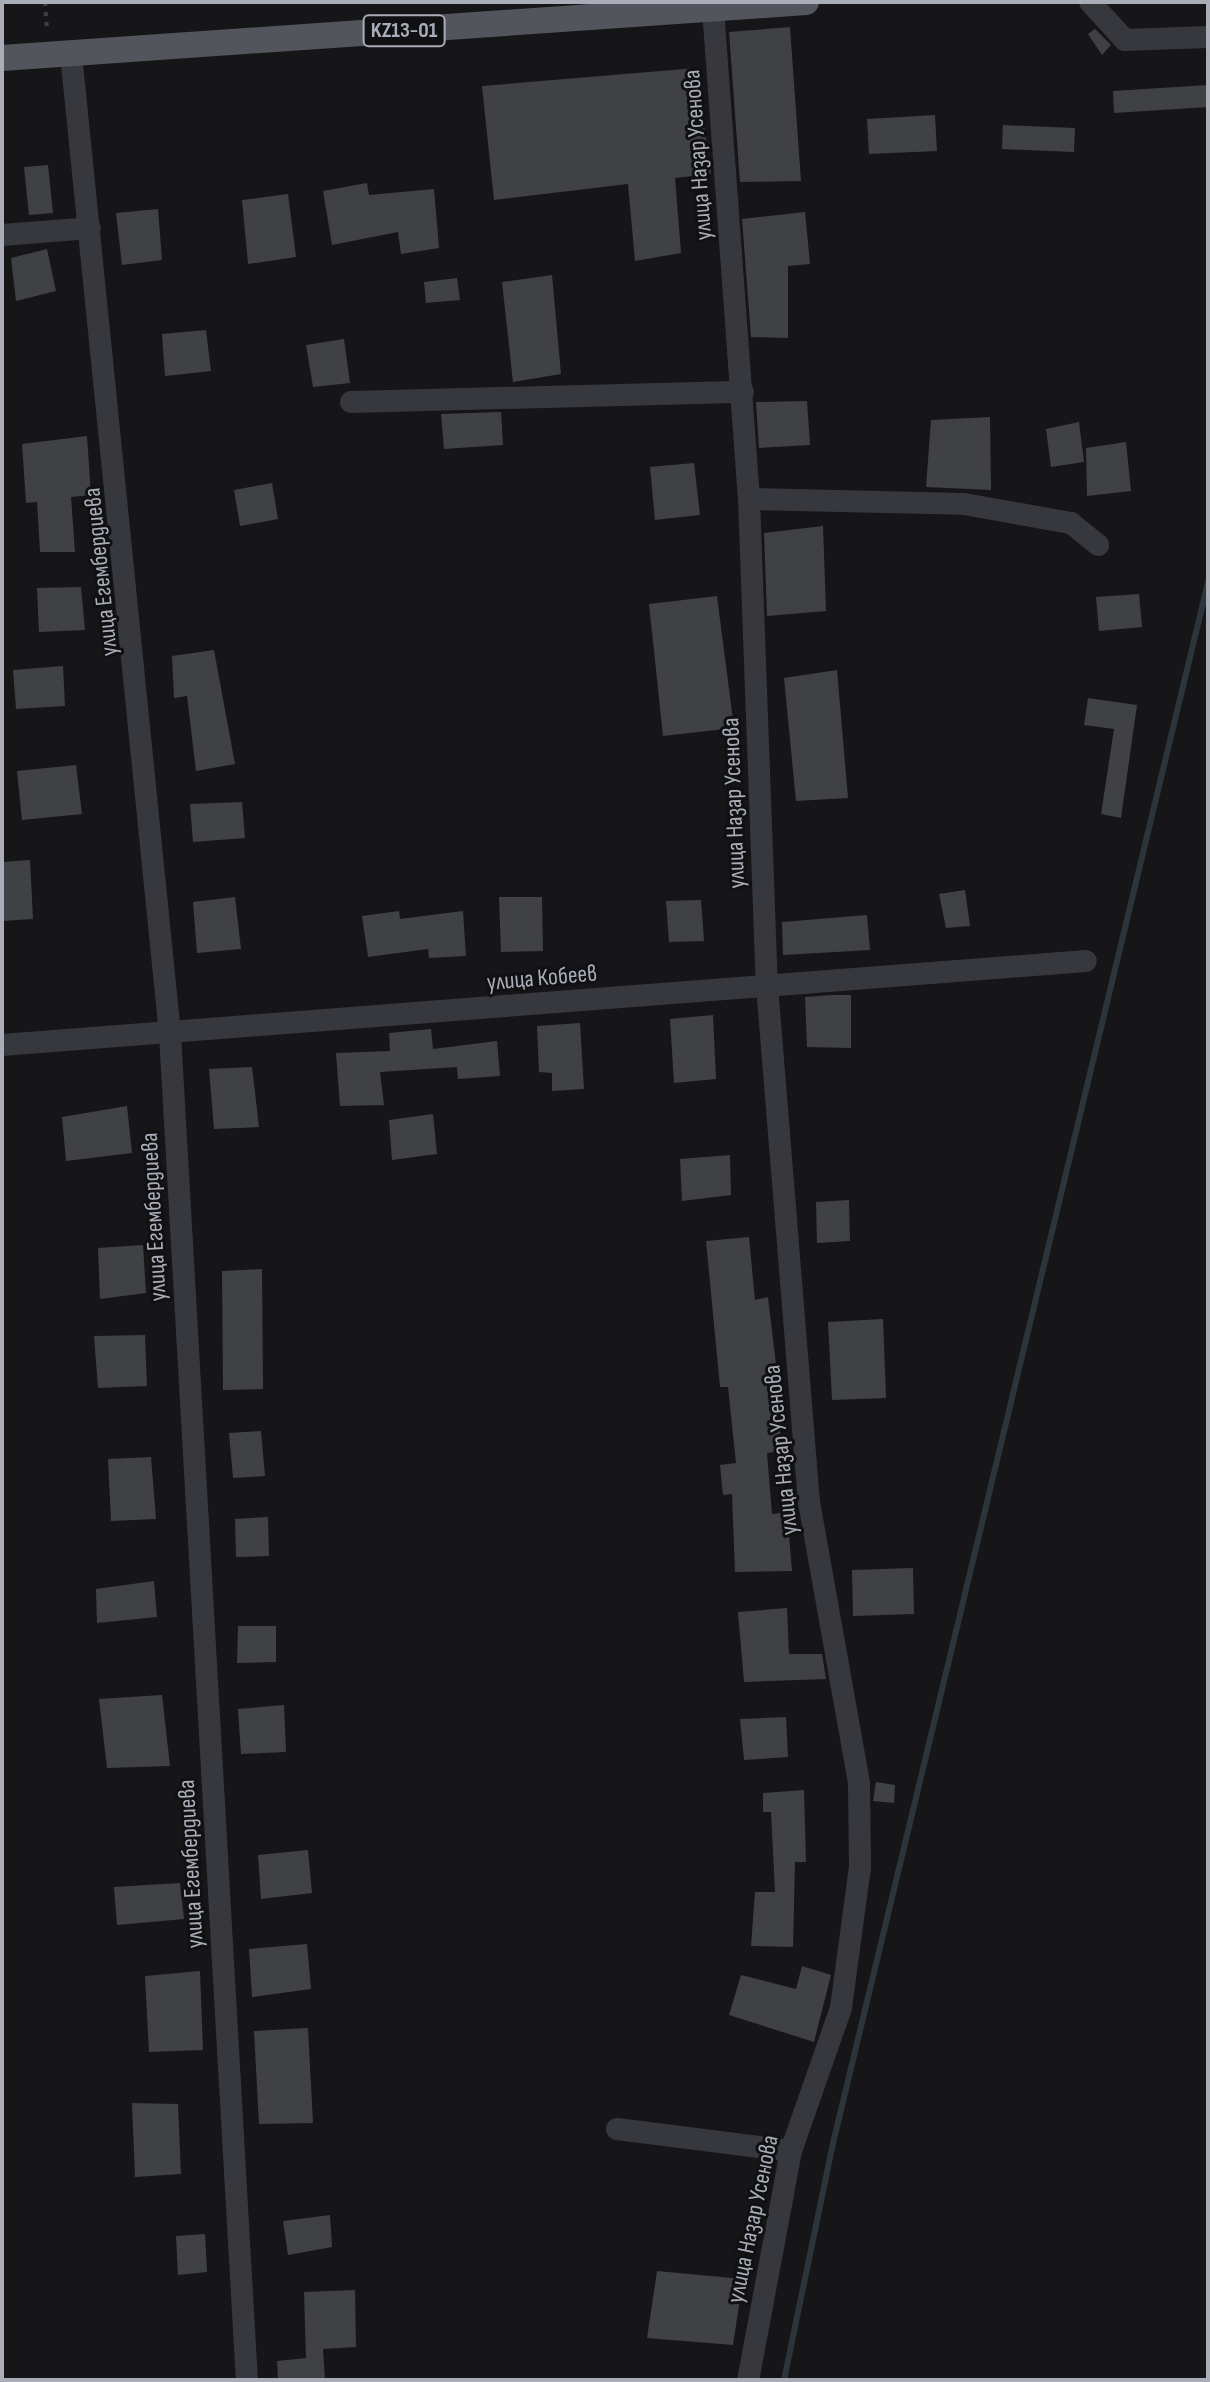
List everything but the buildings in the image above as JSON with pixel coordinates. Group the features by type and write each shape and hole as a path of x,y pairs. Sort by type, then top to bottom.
{"main road":[{"name":"KZ13-01","path":"2,58 806,2"}],"street":[{"path":"1090,2 1125,40 1208,37"},
{"name":"улица Назар Усенова","path":"713,9 749,499 767,986 809,1502 859,1784 860,1867 841,2008 791,2151 748,2380"},
{"name":"улица Егембердиева","path":"59,55 90,228 170,1034 247,2380"},
{"path":"2,235 90,228"},
{"path":"351,402 743,392"},
{"path":"749,499 964,504 1071,523 1098,545"},
{"name":"улица Кобеев","path":"2,1045 1086,961"},
{"path":"617,2129 791,2151"}],"path":[{"path":"45,2 59,55"}],"waterway":[{"path":"784,2380 834,2139 1208,582"}]}
